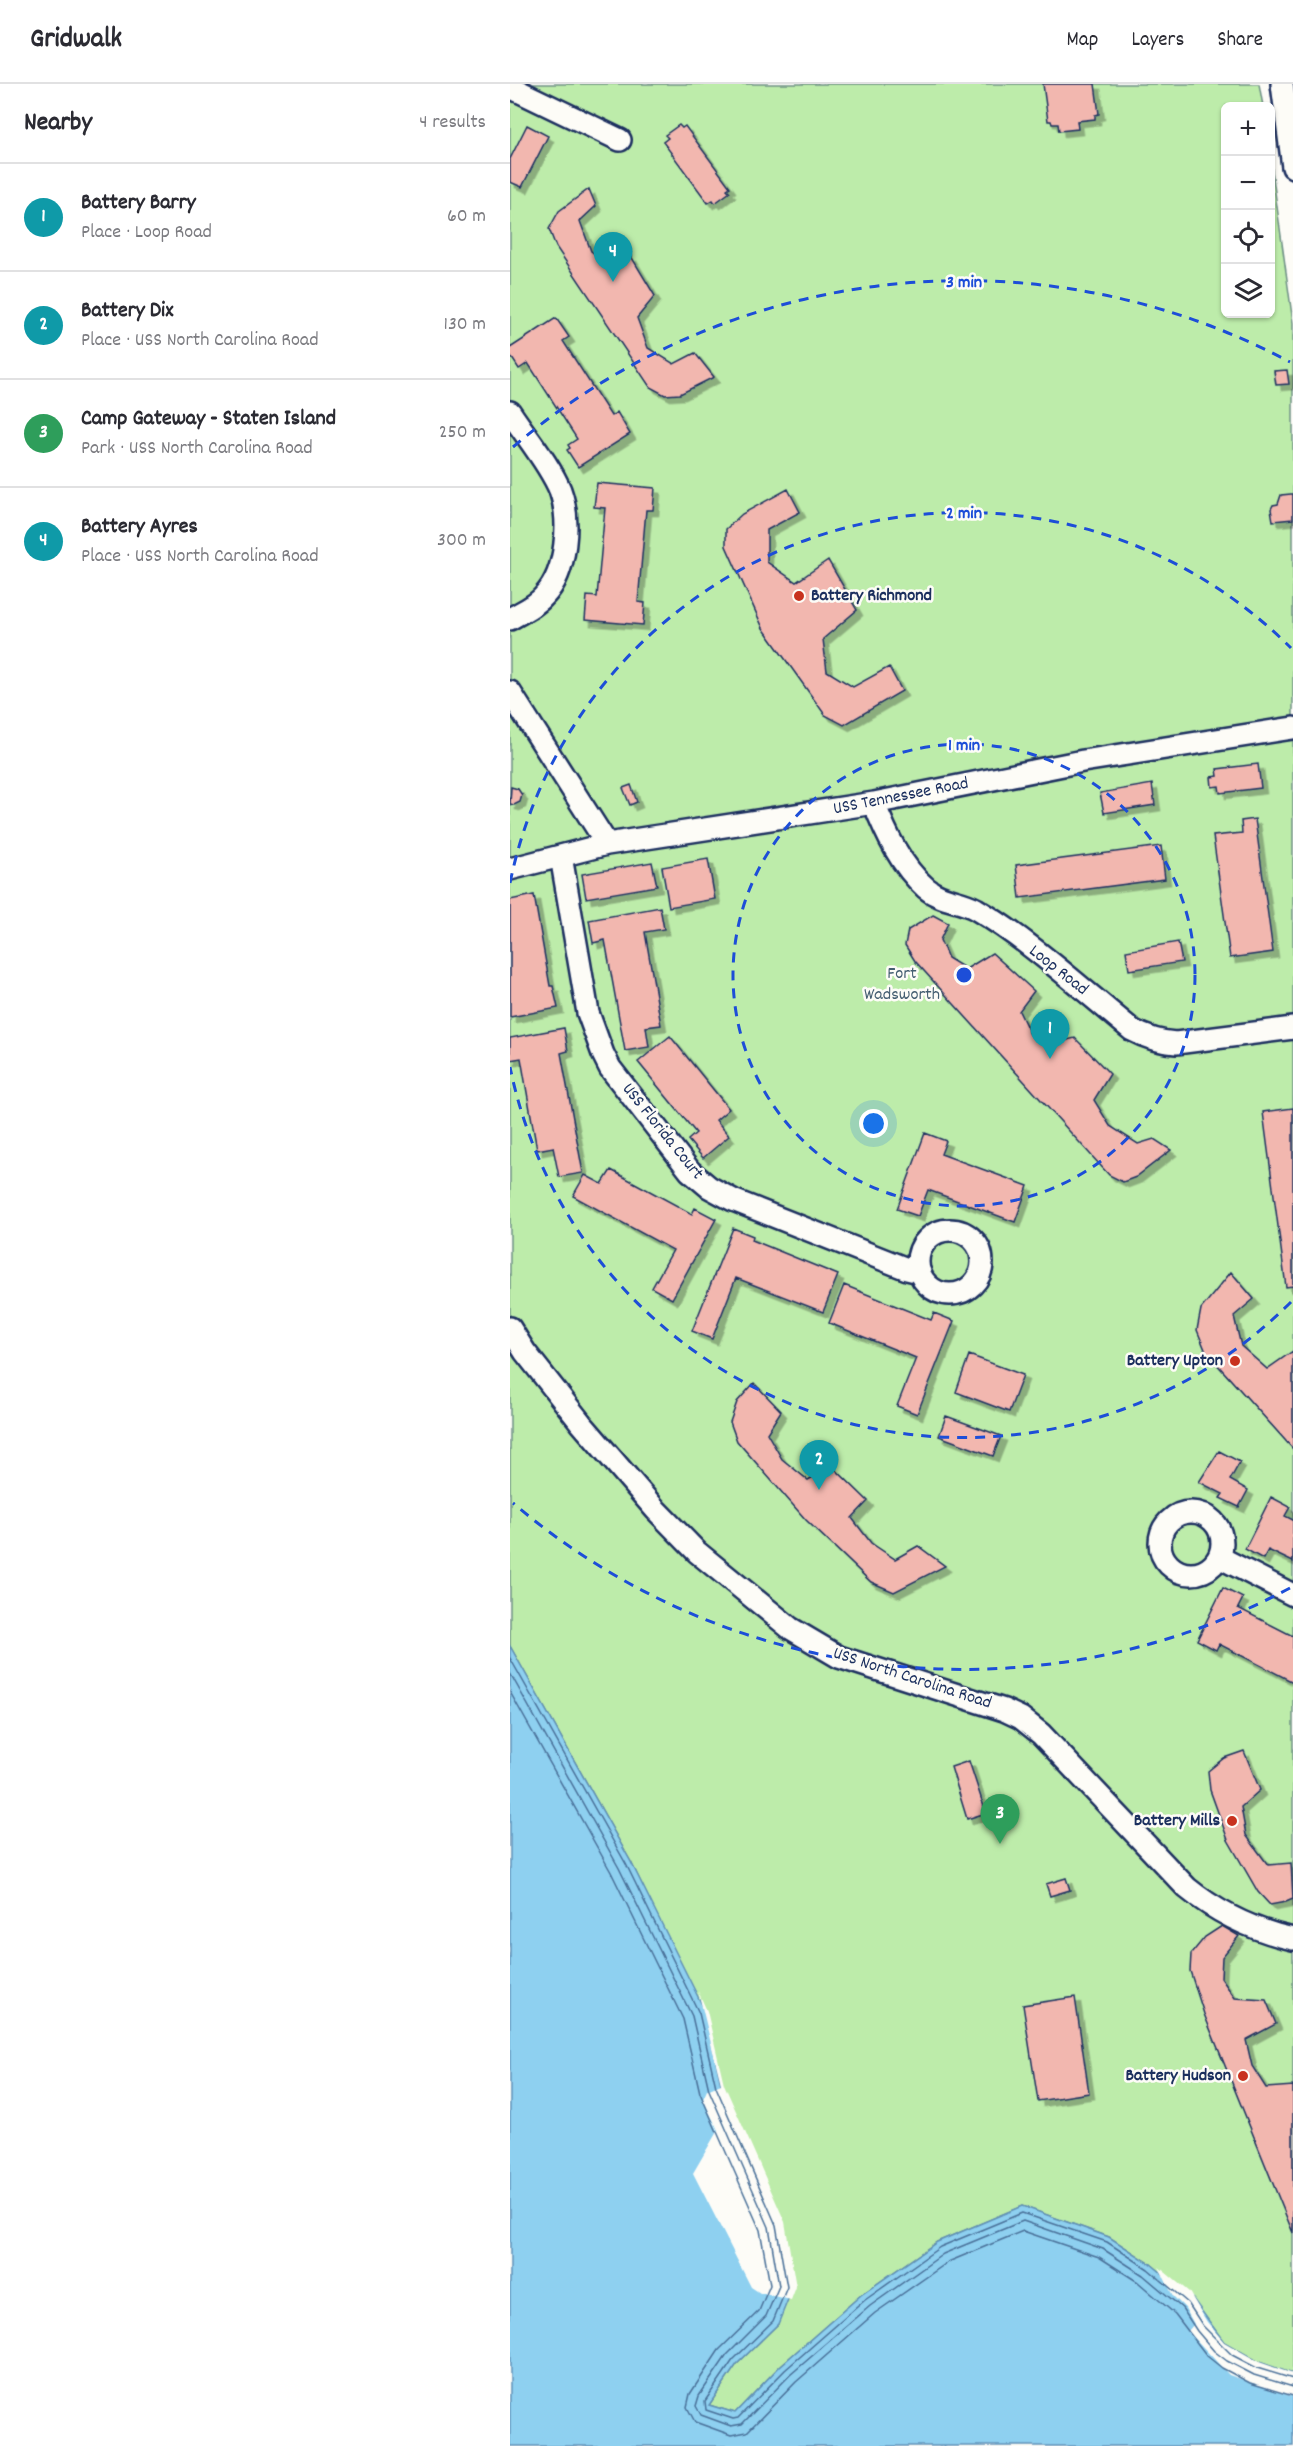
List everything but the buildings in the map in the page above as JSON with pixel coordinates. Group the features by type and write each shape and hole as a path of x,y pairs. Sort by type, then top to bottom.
{"street":[{"path":"1282,84 1293,167"},
{"path":"510,87 620,141"},
{"path":"510,412 557,485 564,508 562,559 550,589 538,602 510,619"},
{"path":"510,692 607,844"},
{"name":"USS Tennessee Road","path":"510,869 607,844 874,803 1083,761 1293,728"},
{"name":"Loop Road","path":"874,803 891,843 926,888 940,897 976,910 1039,955 1132,1030 1158,1042 1176,1043 1293,1028"},
{"name":"USS Florida Court","path":"561,856 588,1013 597,1040 610,1068 690,1171 709,1187 734,1200 907,1269 920,1272"},
{"name":"USS North Carolina Road","path":"510,1328 581,1423 656,1510 697,1552 790,1628 839,1657 1004,1710 1021,1718 1041,1734 1187,1887 1208,1905 1233,1920 1293,1939"},
{"path":"1219,1557 1293,1595"}],"green space":[{"name":"Fort Wadsworth","path":"510,84 1259,84 1262,102 1221,102 1221,318 1275,318 1275,192 1293,323 1293,2374 1259,2362 1224,2342 1192,2299 1151,2264 1109,2237 1022,2206 937,2242 861,2295 780,2366 735,2413 709,2405 737,2364 778,2324 753,2169 662,1926 631,1862 510,1646"}],"water":[{"path":"510,1646 631,1862 705,2011 721,2085 793,2287 778,2324 737,2364 709,2405 735,2413 780,2366 861,2295 937,2242 1022,2206 1109,2237 1151,2264 1193,2299 1224,2342 1259,2362 1293,2374 1293,2446 510,2446"}],"pier":[{"path":"698,1991 707,2011 724,2084 785,2222 796,2287 791,2300 760,2293 751,2287 693,2173 718,2130 703,2099 707,2090 721,2084"},
{"path":"1159,2267 1189,2292 1207,2322 1224,2342 1259,2362 1293,2374 1293,2397 1229,2375 1188,2331 1194,2324 1185,2308 1173,2296"}],"place":[{"name":"Battery Ayres","path":"613,282"},
{"name":"Battery Richmond","path":"799,596"},
{"name":"Battery Barry","path":"1050,1059"},
{"name":"Battery Upton","path":"1235,1361"},
{"name":"Battery Dix","path":"819,1490"},
{"name":"Battery Mills","path":"1232,1821"},
{"name":"Camp Gateway - Staten Island","path":"1000,1844"},
{"name":"Battery Hudson","path":"1243,2076"}]}
